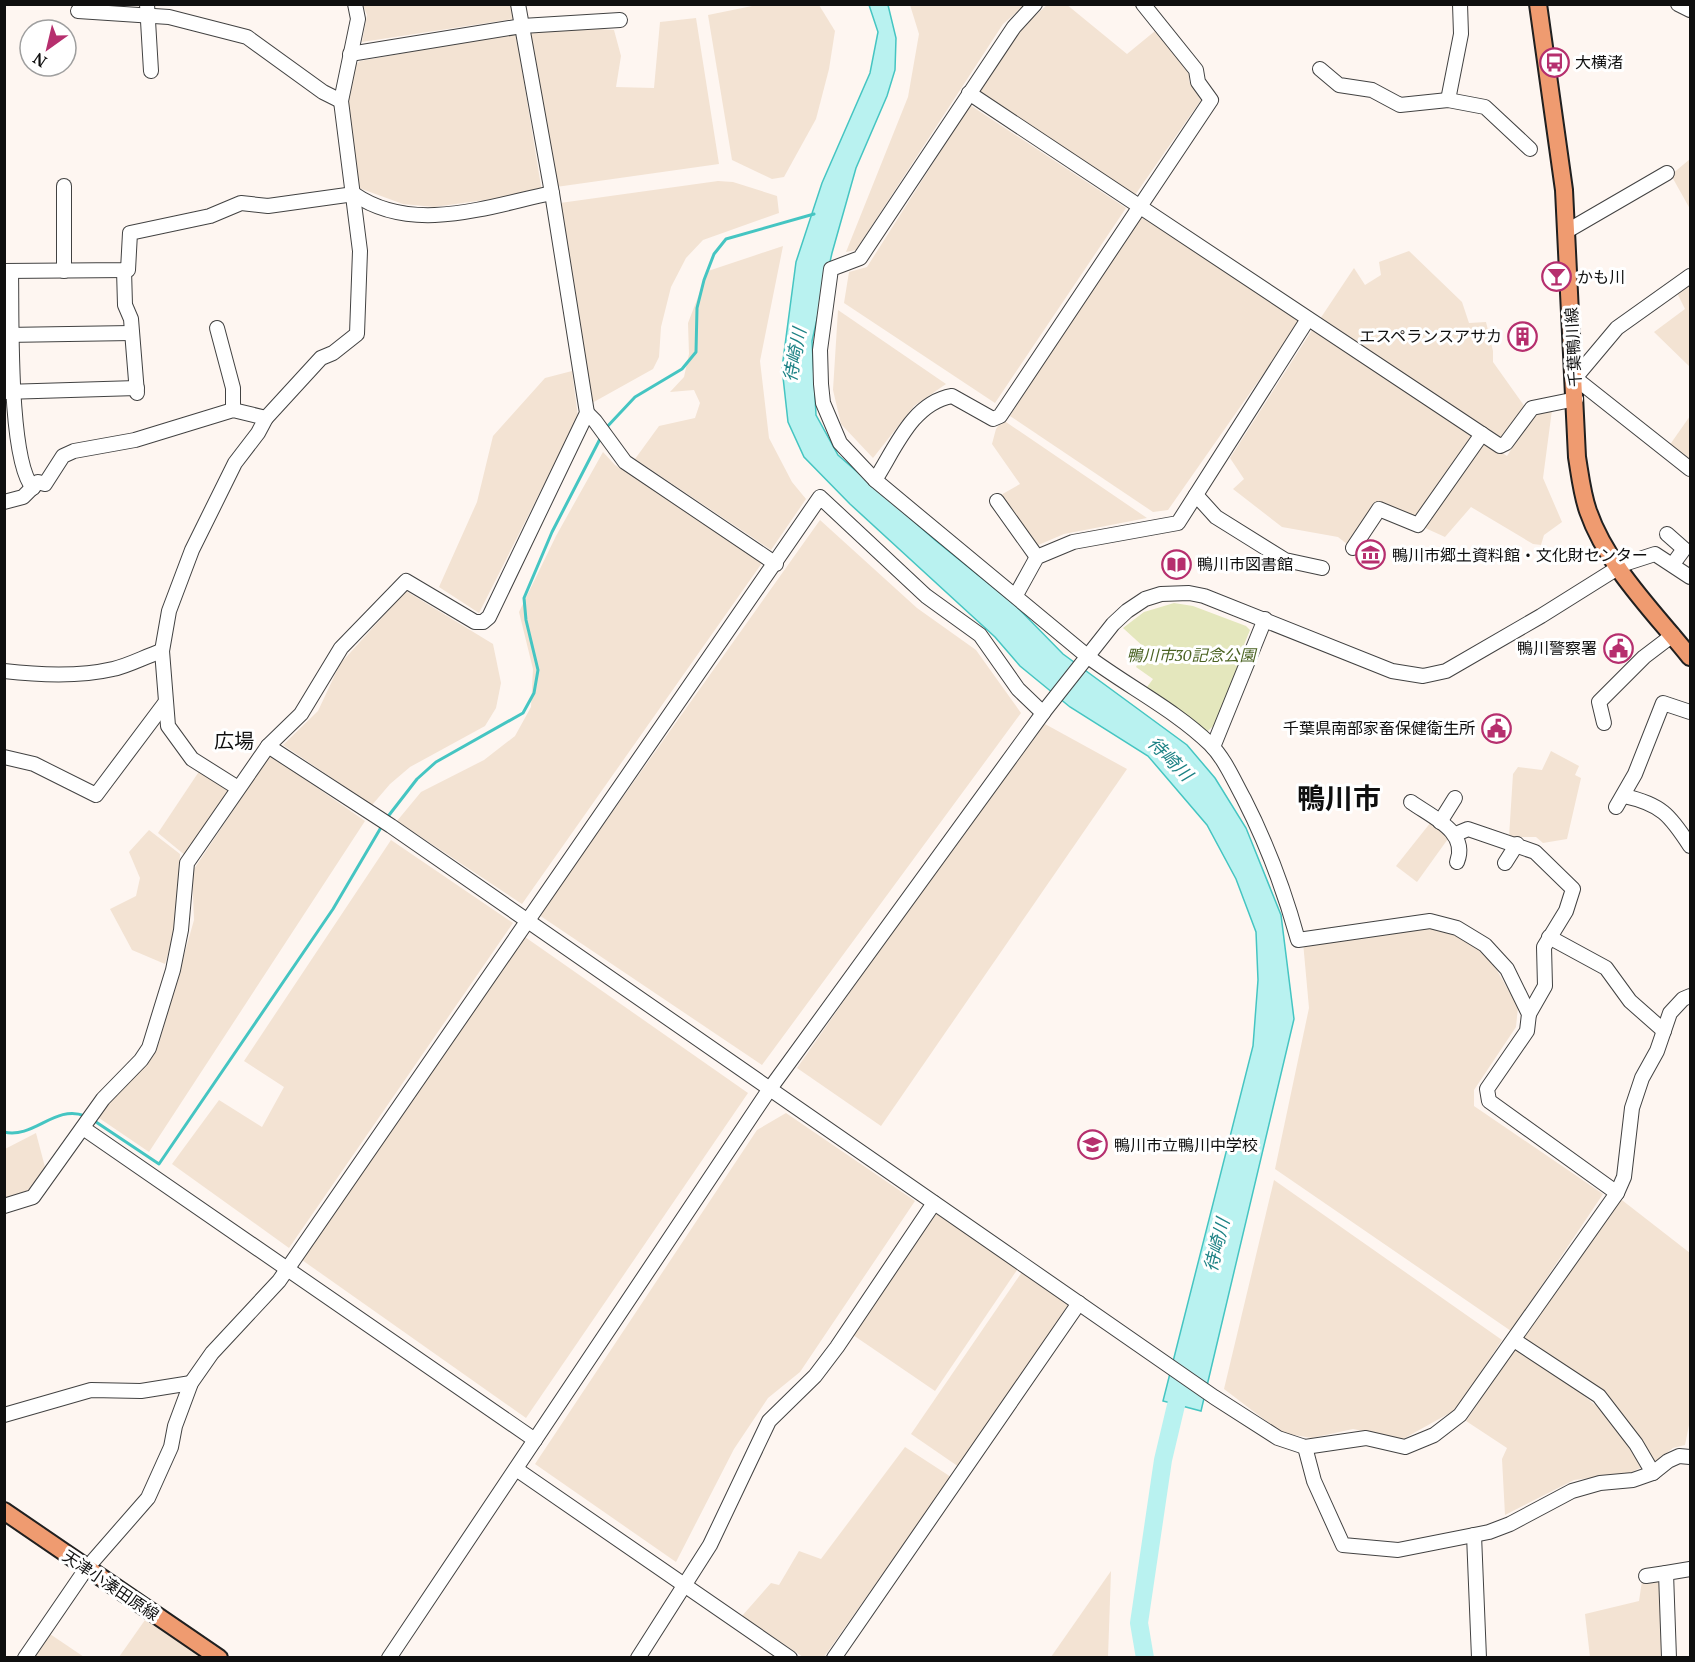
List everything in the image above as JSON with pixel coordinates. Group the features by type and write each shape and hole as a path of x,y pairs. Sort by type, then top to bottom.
{"main road":[{"name":"千葉鴨川線","path":"1538,4 1559,150 1567,231 1577,457 1585,501 1593,524 1619,568 1690,657"},
{"name":"天津小湊田原線","path":"4,1511 219,1658"}],"street":[{"path":"238,788 192,759 168,726 162,651 172,602 192,550 235,463 258,434 266,418 321,358 333,353 357,334 360,251 341,101 358,19 355,4"},
{"path":"518,4 591,417 625,462 776,564"},
{"path":"1035,4 1014,27 860,258 831,269 820,350 823,403 840,443 875,480 1016,595 1086,657 1185,723 1213,747 1231,774 1262,836 1284,886 1298,940 1413,922 1444,923 1472,937 1496,954 1507,969 1529,1014"},
{"path":"875,480 915,416 929,404 952,396 986,417 993,419 1000,416 1138,206 1211,100 1198,81 1196,70 1143,4"},
{"path":"1448,100 1461,34 1460,4"},
{"path":"1678,4 1690,10"},
{"path":"78,11 148,9 247,37 323,92 341,101"},
{"path":"148,9 151,71"},
{"path":"350,54 522,26 620,20"},
{"path":"1320,69 1339,85 1372,90 1400,105 1448,100 1485,107 1530,149"},
{"path":"969,93 1500,446 1506,443 1532,408 1576,399"},
{"path":"1567,231 1667,173"},
{"path":"64,186 64,271"},
{"path":"33,488 26,480 10,439 8,271 128,270 130,233 210,216 241,203 268,206 354,194 369,205 396,212 437,216 552,193"},
{"path":"10,392 137,391 131,319 125,305 124,270"},
{"path":"1690,276 1617,328 1575,378 1690,469"},
{"path":"1016,595 1037,557 1073,542 1172,526 1183,518 1308,319"},
{"path":"217,328 233,388 233,410"},
{"path":"9,335 132,333"},
{"path":"4,502 23,497 38,482 45,484 63,456 74,451 135,440 233,410 266,418"},
{"path":"4,1206 33,1197 103,1099 133,1070 149,1048 173,969 181,930 186,863 268,746 301,714 341,648 406,581 475,622 483,622 489,617 591,417"},
{"path":"1353,548 1379,509 1418,525 1482,434"},
{"path":"1196,495 1216,517 1285,560 1322,568"},
{"path":"25,1658 86,1569 148,1498 171,1447 175,1426 191,1383 212,1353 279,1281 527,920 776,564 820,497 926,596 980,635 1018,689 1044,711"},
{"path":"997,501 1037,557"},
{"path":"1667,534 1684,549 1673,564"},
{"path":"389,1658 769,1090 1044,711 1113,624 1127,611 1145,599 1161,594 1204,596 1398,673 1432,675 1481,651 1619,568 1655,554 1690,577"},
{"path":"1213,747 1264,619"},
{"path":"1604,723 1599,702 1644,657 1673,635"},
{"path":"4,671 35,674 115,669 137,658 162,651"},
{"path":"4,757 43,768 96,795 165,703"},
{"path":"1616,807 1624,796 1663,703 1690,711"},
{"path":"268,746 391,826 1214,1397 1278,1438 1305,1446 1366,1438 1405,1448 1434,1435 1460,1415 1617,1192 1624,1177 1632,1108 1642,1078 1658,1051 1664,1031 1676,1006 1690,996"},
{"path":"1624,796 1659,807 1677,825 1690,846"},
{"path":"1440,822 1455,798"},
{"path":"1411,802 1456,834 1461,852 1457,862"},
{"path":"1456,834 1468,829 1535,852 1573,889 1566,911 1549,937 1543,953 1545,986 1529,1014 1527,1031 1487,1089 1489,1101 1617,1192"},
{"path":"1505,863 1517,844"},
{"path":"1549,937 1606,968 1630,1001 1664,1031"},
{"path":"87,1122 286,1269 535,1440"},
{"path":"638,1658 686,1586 743,1479 769,1421 814,1376 837,1347 934,1203"},
{"path":"834,1658 1079,1303"},
{"path":"1514,1340 1599,1396 1636,1444 1653,1473"},
{"path":"4,1415 91,1390 141,1391 191,1383"},
{"path":"1305,1446 1314,1481 1343,1545 1398,1551 1510,1524 1572,1491 1600,1483 1633,1480 1653,1473 1668,1461 1679,1456 1690,1457"},
{"path":"516,1469 790,1658"},
{"path":"1474,1534 1479,1658"},
{"path":"1646,1576 1690,1569"},
{"path":"1666,1573 1669,1658"}],"shaded area":[{"path":"762,4 819,5 835,31 829,69 816,119 784,177 772,179 732,160 708,15"},
{"path":"1066,4 1127,54 1155,31 1190,72 1189,81 1201,100 1135,195 980,92 1017,32 1047,5"},
{"path":"363,5 511,5 514,19 362,42 367,15"},
{"path":"910,5 1025,5 1003,24 856,250 846,252 908,97 919,34"},
{"path":"696,18 719,164 556,187 529,32 563,26 614,30 621,56 616,87 654,88 660,22"},
{"path":"516,33 542,192 434,207 403,204 359,188 345,103 349,71 360,61"},
{"path":"970,105 1126,208 995,403 844,303 849,272 867,267"},
{"path":"1690,159 1690,209 1671,175"},
{"path":"718,181 733,182 777,196 779,213 703,240 686,258 671,287 661,327 659,357 653,369 592,403 560,203"},
{"path":"1137,211 1301,320 1168,510 1153,512 1010,416"},
{"path":"783,246 760,361 769,438 792,482 806,499 771,550 635,459 659,426 695,418 700,403 694,390 670,392 684,377 689,354 688,323 708,271"},
{"path":"1409,251 1462,302 1469,323 1486,322 1493,351 1493,362 1525,407 1501,437 1320,319 1354,268 1365,285 1381,275 1379,262"},
{"path":"1690,284 1690,367 1654,332 1685,309 1677,293"},
{"path":"838,310 946,384 914,406 873,458 841,424 833,390"},
{"path":"1312,330 1475,435 1417,517 1377,503 1347,544 1338,537 1282,527 1233,489 1244,479 1230,458"},
{"path":"572,371 578,417 479,613 439,587 477,502 493,436 545,378"},
{"path":"1552,410 1543,478 1562,522 1544,535 1541,545 1533,544 1471,507 1445,537 1423,527 1484,441 1507,456 1534,413"},
{"path":"1690,416 1690,462 1669,446"},
{"path":"1003,420 1147,518 1064,534 1036,546 999,496 1020,484 992,444 996,429"},
{"path":"603,452 615,465 762,563 522,904 397,821 421,792 484,760 515,736 531,707 533,669 519,612 556,536"},
{"path":"820,520 917,608 976,650 1021,713 762,1065 539,915"},
{"path":"406,591 493,644 501,683 496,708 485,726 410,767 390,784 372,805 283,745 318,711 340,664"},
{"path":"1045,724 1127,769 881,1126 797,1068 955,842"},
{"path":"1551,751 1579,766 1575,775 1581,778 1567,839 1543,843 1536,837 1509,837 1513,774 1518,767 1542,770"},
{"path":"270,755 365,821 149,1152 99,1118 108,1103 147,1064 159,1043 194,920 192,872"},
{"path":"200,770 231,788 186,856 158,833"},
{"path":"1431,822 1450,836 1417,882 1396,866"},
{"path":"149,830 180,854 177,924 165,964 132,950 110,909 136,896 140,878 129,852"},
{"path":"391,840 513,923 289,1248 172,1164 219,1100 262,1127 284,1087 244,1061"},
{"path":"1409,928 1436,929 1455,935 1476,948 1491,960 1518,1007 1516,1027 1474,1090 1474,1106 1603,1194 1511,1331 1275,1169 1309,1008 1303,942"},
{"path":"525,937 748,1093 526,1418 302,1260"},
{"path":"786,1113 915,1201 800,1372 768,1398 734,1449 676,1562 535,1464 757,1130"},
{"path":"36,1133 45,1167 29,1194 5,1200 5,1149"},
{"path":"1274,1180 1502,1340 1457,1409 1403,1439 1353,1429 1312,1438 1282,1433 1224,1389"},
{"path":"1618,1197 1690,1253 1690,1420 1685,1445 1673,1448 1655,1462 1601,1390 1523,1339"},
{"path":"937,1212 1019,1267 935,1391 853,1335"},
{"path":"1022,1272 1070,1305 959,1467 911,1434"},
{"path":"1516,1347 1565,1380 1606,1414 1642,1467 1630,1473 1574,1480 1505,1515 1502,1459 1507,1448 1466,1421"},
{"path":"905,1447 951,1477 824,1657 803,1657 742,1616 771,1583 779,1585 799,1551 821,1559"},
{"path":"1111,1571 1108,1657 1051,1657"},
{"path":"1656,1580 1661,1585 1666,1657 1590,1657 1585,1614 1639,1601 1642,1581"},
{"path":"145,1620 201,1657 119,1657"},
{"path":"47,1632 84,1657 30,1658"}],"green space":[{"name":"鴨川市30記念公園","path":"1174,603 1193,606 1246,626 1250,630 1237,662 1240,666 1214,725 1207,732 1144,691 1153,679 1136,667 1146,649 1123,628 1144,612"}],"water":[{"path":"869,5 888,5 896,38 895,70 887,96 856,168 832,253 812,341 816,415 838,455 935,540 1015,605 1063,654 1187,745 1215,778 1246,828 1281,915 1294,1019 1201,1411 1163,1401 1253,1046 1258,980 1256,932 1236,879 1207,825 1148,756 1070,707 1020,666 995,637 850,504 804,457 788,422 782,368 796,262 822,183 870,73 878,32"}],"waterway":[{"path":"605,429 635,397 682,369 696,352 697,308 704,280 714,254 726,239 814,214"},
{"path":"386,819 417,779 436,762 523,713 534,693 538,670 526,620 524,598 552,532 601,437"},
{"path":"93,1120 159,1164 333,909 383,824"},
{"path":"4,1132 25,1131 64,1114 85,1116"},
{"name":"待崎川","path":"1145,1658 1139,1623 1163,1460 1182,1380"}],"place":[{"name":"大横渚","path":"1554,62"},
{"name":"かも川","path":"1556,277"},
{"name":"エスペランスアサカ","path":"1523,336"},
{"name":"鴨川市郷土資料館・文化財センター","path":"1371,555"},
{"name":"鴨川市図書館","path":"1176,564"},
{"name":"鴨川警察署","path":"1618,648"},
{"name":"千葉県南部家畜保健衛生所","path":"1496,728"},
{"name":"鴨川市立鴨川中学校","path":"1093,1145"}],"district":[{"name":"広場","path":"234,741"},
{"name":"鴨川市","path":"1339,798"}]}
